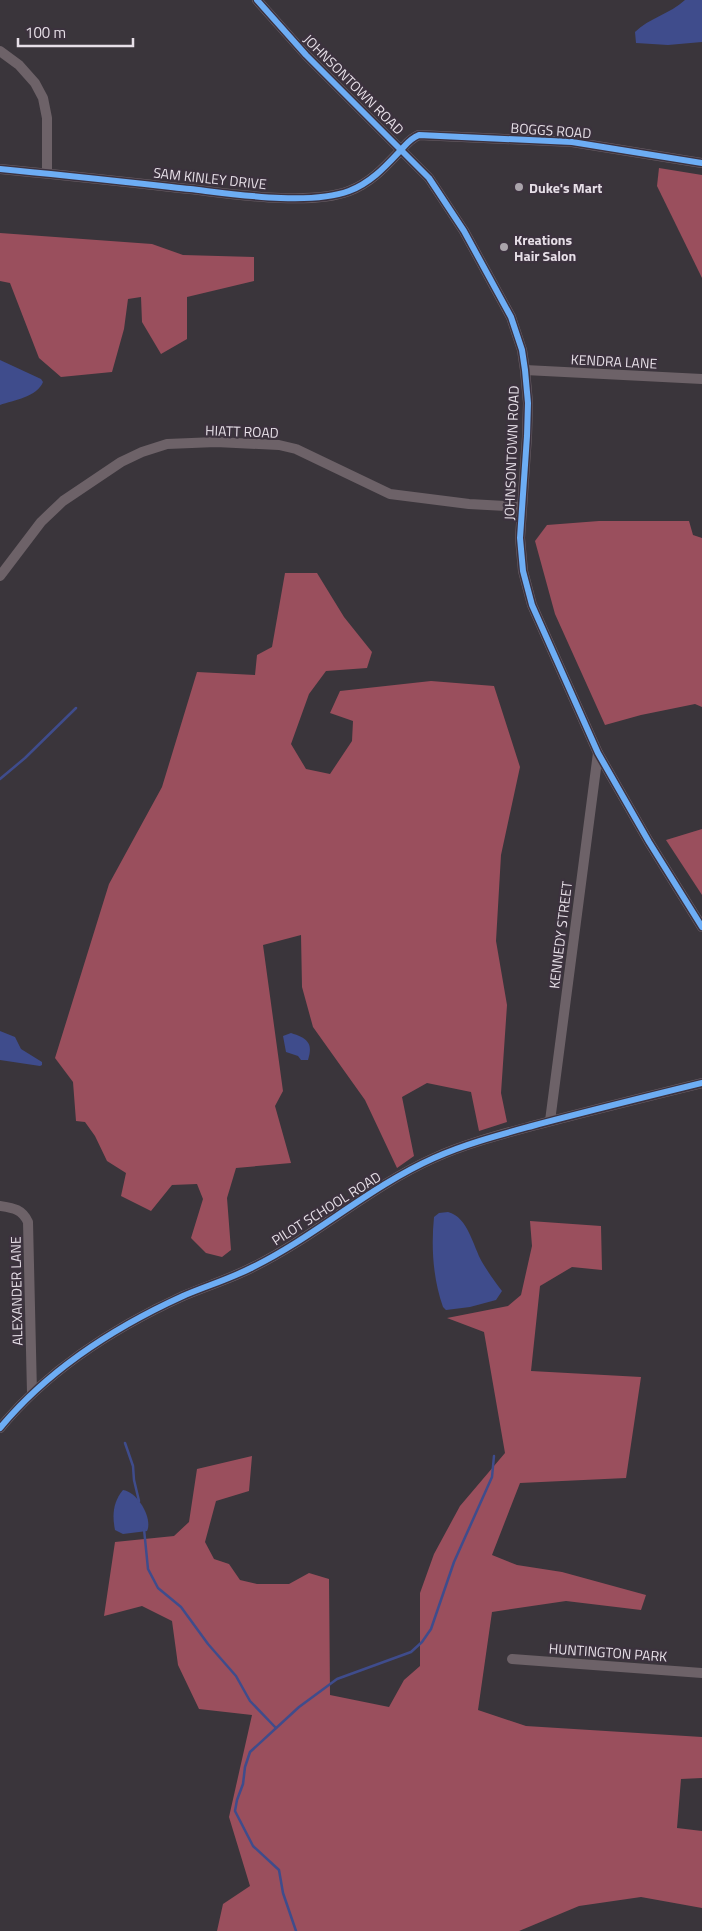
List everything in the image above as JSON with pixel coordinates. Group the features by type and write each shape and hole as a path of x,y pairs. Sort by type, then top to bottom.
{"street":[{"name":"JOHNSONTOWN ROAD","path":"257,0 306,55 430,178 453,212 511,316 526,370 528,411 521,555 532,605 598,753 649,842 702,927"},
{"path":"0,51 19,65 35,83 43,98 47,118 47,173"},
{"name":"BOGGS ROAD","path":"402,149 408,142 419,135 572,142 702,163"},
{"name":"SAM KINLEY DRIVE","path":"0,169 239,195 303,198 339,194 360,186 373,178 402,149"},
{"name":"KENDRA LANE","path":"526,370 702,379"},
{"name":"HIATT ROAD","path":"0,576 41,522 62,501 121,462 142,452 167,444 216,442 278,445 296,449 390,494 469,504 522,507"},
{"name":"KENNEDY STREET","path":"550,1121 598,753"},
{"name":"PILOT SCHOOL ROAD","path":"0,1428 32,1393 65,1366 102,1340 183,1296 253,1268 433,1158 472,1144 550,1121 702,1083"},
{"name":"ALEXANDER LANE","path":"0,1206 17,1209 25,1215 28,1222 32,1393"},
{"name":"HUNTINGTON PARK","path":"512,1659 702,1673"}],"shaded area":[{"path":"659,168 702,175 702,278 657,186"},
{"path":"0,233 152,244 183,255 254,257 254,281 187,297 187,339 161,354 142,322 141,297 128,299 124,329 112,372 61,377 39,358 10,283 0,281"},
{"path":"599,521 689,521 693,535 702,538 702,707 695,704 641,715 605,725 555,614 535,541 547,525"},
{"path":"285,573 317,573 344,617 372,652 367,668 326,671 309,694 291,744 306,769 330,774 352,741 353,721 330,713 340,691 431,681 494,686 520,767 501,855 496,941 507,1005 501,1093 507,1122 479,1131 471,1092 427,1083 402,1097 414,1156 397,1168 365,1100 313,1027 302,987 301,935 263,945 283,1091 275,1106 291,1163 236,1168 227,1198 231,1250 222,1257 206,1253 191,1238 203,1199 197,1184 172,1185 151,1211 121,1196 126,1173 107,1161 95,1136 85,1122 76,1121 73,1082 55,1058 109,884 162,787 197,672 255,675 257,655 272,647"},
{"path":"702,829 702,895 666,840"},
{"path":"530,1221 601,1226 602,1270 572,1267 540,1286 531,1371 641,1377 626,1478 520,1483 492,1555 517,1565 562,1572 646,1595 641,1610 566,1601 492,1612 478,1710 526,1726 702,1737 702,1778 681,1779 677,1828 702,1831 702,1908 641,1897 579,1906 519,1931 217,1931 223,1904 250,1886 229,1817 252,1715 199,1709 178,1665 172,1621 142,1606 104,1616 115,1542 174,1536 189,1522 197,1469 252,1456 249,1491 216,1501 205,1542 214,1559 229,1564 240,1580 257,1584 289,1584 309,1573 329,1579 330,1695 389,1707 404,1680 420,1666 420,1593 434,1554 460,1506 505,1453 484,1332 447,1318 508,1306 521,1295 532,1246"}],"water":[{"path":"685,0 702,0 702,42 668,45 636,43 635,32"},
{"path":"0,360 41,379 43,382 30,395 0,405"},
{"path":"0,1031 15,1037 21,1049 42,1062 42,1065 0,1060"},
{"path":"291,1033 305,1039 309,1045 310,1054 308,1060 301,1060 298,1056 286,1052 283,1036"},
{"path":"448,1212 455,1215 465,1226 482,1262 502,1291 496,1300 470,1307 446,1310 443,1307 435,1274 433,1228 434,1217 439,1213"},
{"path":"123,1490 134,1496 143,1507 148,1520 147,1531 123,1534 115,1530 114,1509 117,1499"}],"waterway":[{"path":"0,779 25,758 76,708"},
{"path":"125,1443 133,1466 139,1501"},
{"path":"296,1931 283,1893 279,1870 253,1846 235,1811 250,1752 299,1707 337,1679 411,1652 422,1642 431,1629 454,1562 492,1477 494,1456"},
{"path":"144,1529 148,1569 158,1588 181,1607 208,1644 236,1676 250,1701 276,1728"}],"cycle path":[{"path":"257,0 306,55 429,178 464,231 511,317 522,350 528,403 520,538 523,571 532,605 598,753 649,842 702,927"},
{"path":"0,169 249,196 313,198 349,191 364,184 388,164 410,140 419,135 572,142 702,163"},
{"path":"0,1428 39,1387 108,1336 158,1308 227,1279 276,1255 387,1183 434,1158 470,1144 507,1133 702,1083"}],"place":[{"name":"Duke's Mart","path":"519,187"},
{"name":"Kreations Hair Salon","path":"504,247"}]}
